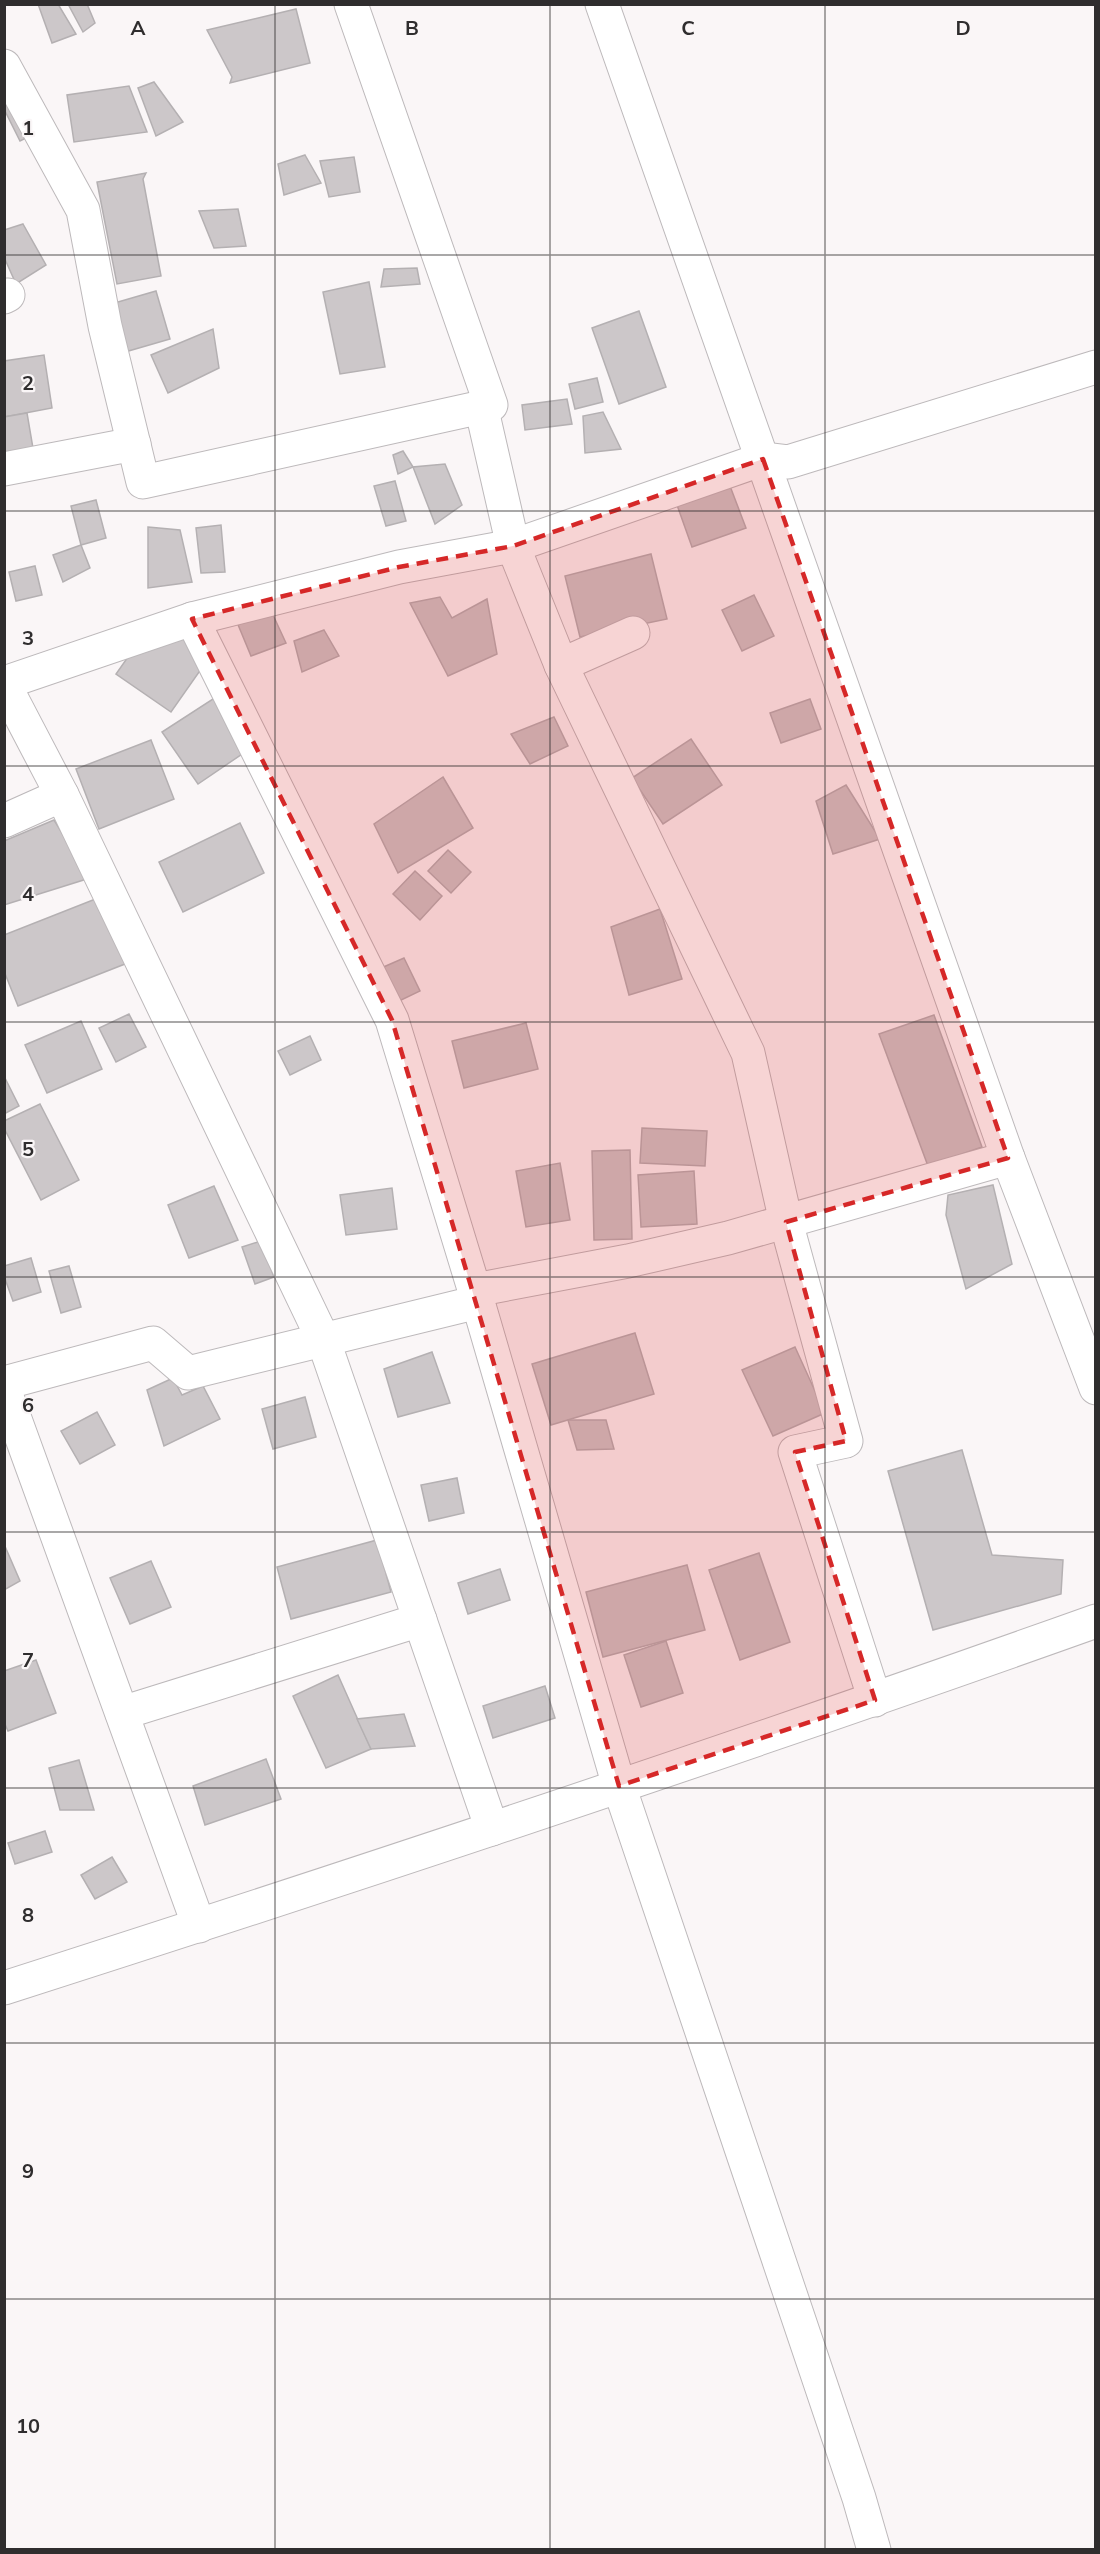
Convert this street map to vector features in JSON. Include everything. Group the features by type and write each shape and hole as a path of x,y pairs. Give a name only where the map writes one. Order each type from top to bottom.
{"street":[{"path":"4,66 83,210 105,326 143,482 491,405 351,4"},
{"path":"602,4 1008,1158 1095,1388"},
{"path":"492,1829 323,1339 62,795 4,684 192,619 399,567 513,546 763,459 788,462 1095,367"},
{"path":"481,406 513,546 561,665 748,1053 786,1222 846,1441 795,1452 875,1700"},
{"path":"4,469 134,444"},
{"path":"192,619 392,1020 476,1296 619,1786 851,2475 873,2550"},
{"path":"561,665 633,633"},
{"path":"4,820 62,795"},
{"path":"4,1383 153,1343 188,1373 323,1339 476,1296 728,1238 1008,1158"},
{"path":"4,1389 15,1453 122,1713 199,1926"},
{"path":"122,1713 420,1620"},
{"path":"4,1988 492,1829 875,1700 1095,1621"}],"highlighted area":[{"path":"763,459 1008,1158 786,1222 846,1441 795,1452 875,1700 619,1786 392,1020 192,619 399,567 513,546"}],"building":[{"path":"38,4 58,4 76,34 52,43"},
{"path":"68,4 87,4 95,23 83,32"},
{"path":"296,9 310,63 230,83 232,77 207,30"},
{"path":"154,82 183,122 156,136 138,88"},
{"path":"129,86 147,132 74,142 67,95"},
{"path":"4,94 32,135 20,141 4,109"},
{"path":"305,155 321,183 284,195 278,164"},
{"path":"354,157 360,192 329,197 320,161"},
{"path":"146,173 143,179 161,276 117,284 97,182"},
{"path":"238,209 246,246 214,248 199,211"},
{"path":"23,224 46,265 16,284 4,257 4,230"},
{"path":"417,268 420,284 381,287 384,269"},
{"path":"369,282 385,367 340,374 323,292"},
{"path":"156,291 170,339 125,352 111,304"},
{"path":"639,311 666,387 619,404 592,328"},
{"path":"213,329 219,368 168,393 151,355"},
{"path":"44,355 52,408 4,417 4,361"},
{"path":"597,378 603,402 575,409 569,384"},
{"path":"567,399 572,424 525,430 522,405"},
{"path":"603,412 621,449 585,453 583,416"},
{"path":"27,413 34,454 4,458 4,417"},
{"path":"403,451 413,467 398,474 393,455"},
{"path":"445,464 462,505 435,524 413,467"},
{"path":"395,481 406,521 386,526 374,486"},
{"path":"730,486 746,528 692,547 677,505"},
{"path":"96,500 106,538 81,545 71,506"},
{"path":"221,525 225,572 201,573 196,528"},
{"path":"148,527 180,530 192,582 148,588"},
{"path":"81,545 90,568 63,582 53,555"},
{"path":"651,554 667,619 580,637 565,576"},
{"path":"35,566 42,595 16,601 9,572"},
{"path":"754,595 774,636 742,651 722,610"},
{"path":"440,597 452,618 487,599 497,654 448,676 410,603"},
{"path":"234,615 273,615 286,643 251,656"},
{"path":"156,617 211,655 171,712 116,674"},
{"path":"324,630 339,656 302,672 294,641"},
{"path":"216,697 251,748 198,784 162,732"},
{"path":"810,699 821,729 781,743 770,713"},
{"path":"554,717 568,746 530,764 511,734"},
{"path":"691,739 722,785 663,824 632,778"},
{"path":"151,740 174,799 99,829 76,769"},
{"path":"443,777 473,828 398,873 374,824"},
{"path":"846,785 880,839 833,854 816,801"},
{"path":"54,820 90,878 4,905 4,841"},
{"path":"240,823 264,873 183,912 159,862"},
{"path":"448,850 471,872 451,893 428,871"},
{"path":"415,871 442,896 420,920 393,894"},
{"path":"98,898 125,964 18,1006 4,971 4,935"},
{"path":"660,909 682,979 629,995 611,927"},
{"path":"404,958 420,991 395,1003 379,969"},
{"path":"129,1014 146,1047 116,1062 99,1028"},
{"path":"934,1015 982,1147 928,1166 879,1034"},
{"path":"81,1021 102,1069 47,1093 25,1045"},
{"path":"526,1023 538,1069 464,1088 452,1041"},
{"path":"310,1036 321,1060 290,1075 278,1051"},
{"path":"4,1076 19,1106 4,1114"},
{"path":"40,1104 79,1180 41,1200 4,1128 4,1121"},
{"path":"642,1128 707,1131 705,1166 640,1163"},
{"path":"630,1150 632,1239 594,1240 592,1151"},
{"path":"560,1163 570,1220 526,1227 516,1171"},
{"path":"694,1171 697,1224 641,1227 638,1175"},
{"path":"993,1185 1012,1264 966,1289 946,1215 948,1195"},
{"path":"214,1186 238,1240 189,1258 168,1205"},
{"path":"392,1188 397,1229 346,1235 340,1195"},
{"path":"261,1241 274,1277 255,1284 242,1247"},
{"path":"31,1258 41,1292 13,1301 4,1276 4,1266"},
{"path":"69,1266 81,1307 61,1313 49,1271"},
{"path":"635,1333 654,1394 551,1425 532,1364"},
{"path":"795,1347 825,1413 773,1436 742,1370"},
{"path":"432,1352 450,1403 398,1417 384,1369"},
{"path":"173,1378 182,1395 203,1386 220,1419 164,1446 147,1390"},
{"path":"305,1397 316,1437 273,1449 262,1409"},
{"path":"97,1412 115,1445 80,1464 61,1431"},
{"path":"568,1420 606,1420 614,1449 577,1450"},
{"path":"962,1450 992,1555 1063,1560 1061,1594 933,1630 888,1471"},
{"path":"457,1478 464,1513 429,1521 421,1485"},
{"path":"377,1540 391,1592 291,1619 277,1567"},
{"path":"4,1544 20,1581 4,1590"},
{"path":"759,1553 790,1642 740,1660 709,1570"},
{"path":"151,1561 171,1607 130,1624 110,1578"},
{"path":"687,1565 705,1630 603,1657 586,1592"},
{"path":"500,1569 510,1600 468,1614 458,1583"},
{"path":"666,1641 683,1693 641,1707 624,1655"},
{"path":"36,1660 56,1713 8,1731 4,1722 4,1671"},
{"path":"338,1675 371,1749 326,1768 293,1696"},
{"path":"545,1686 555,1718 493,1738 483,1706"},
{"path":"404,1714 415,1746 371,1749 357,1719"},
{"path":"266,1759 281,1799 205,1825 193,1786"},
{"path":"79,1760 94,1810 60,1810 49,1768"},
{"path":"45,1831 52,1852 15,1864 8,1843"},
{"path":"112,1857 127,1882 95,1899 81,1875"}]}
